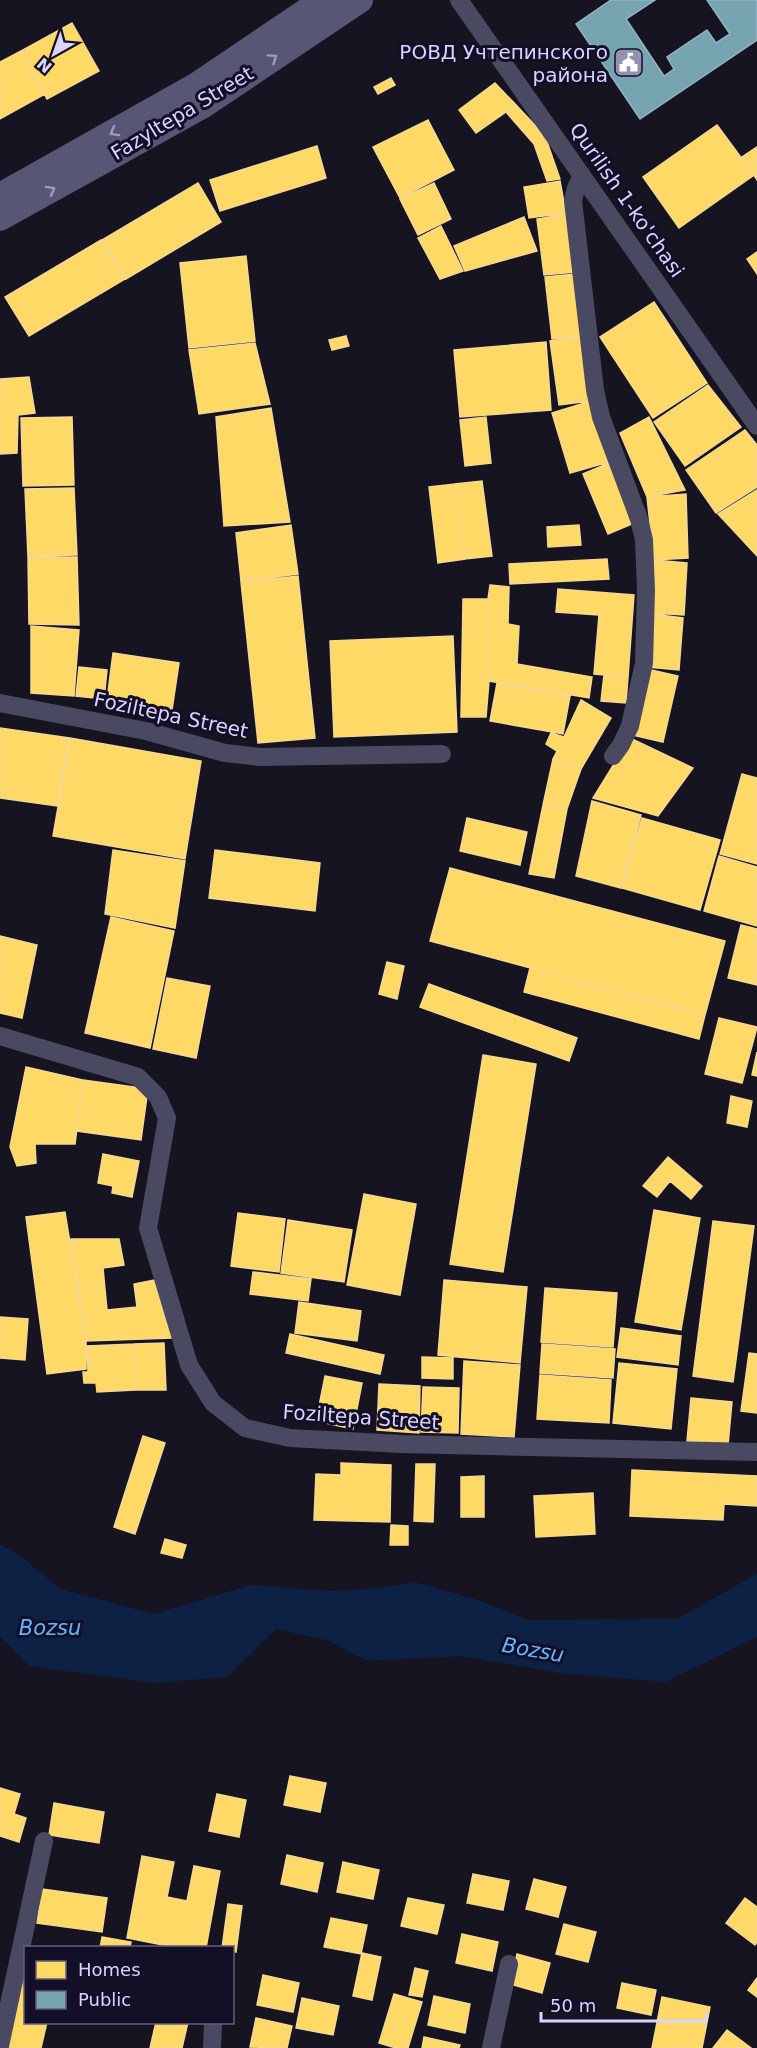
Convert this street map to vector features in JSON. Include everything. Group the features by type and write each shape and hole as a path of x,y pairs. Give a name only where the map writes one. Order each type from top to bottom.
{"main road":[{"name":"Fazyltepa Street","path":"0,196 197,85 323,0"},
{"name":"Fazyltepa Street","path":"0,218 202,106 360,0"}],"street":[{"name":"Qurilish 1-ko'chasi","path":"459,0 757,426"},
{"path":"582,175 573,201 595,390 603,424 639,519 644,540 646,591 644,663 630,726 613,756"},
{"name":"Foziltepa Street","path":"0,703 146,731 225,753 260,757 442,754"},
{"name":"Foziltepa Street","path":"0,1036 138,1077 158,1097 167,1118 148,1228 189,1365 213,1403 245,1428 290,1438 402,1444 757,1452"},
{"path":"0,2046 44,1841"},
{"path":"490,2048 508,1964"},
{"path":"212,2048 213,2024"}],"water":[{"name":"Bozsu","path":"0,1545 16,1553 61,1589 154,1614 251,1585 333,1591 378,1588 415,1582 481,1601 528,1620 677,1619 757,1574 757,1637 665,1682 559,1673 462,1656 368,1661 329,1641 276,1629 227,1677 154,1683 29,1666 0,1636"}],"building: Homes":[{"path":"72,23 99,71 47,99 21,51"},
{"path":"21,51 45,94 0,119 0,62"},
{"path":"391,78 395,85 378,94 374,87"},
{"path":"495,83 516,105 476,133 459,110"},
{"path":"517,106 545,136 560,179 547,181 534,144 506,112"},
{"path":"428,120 454,170 400,198 373,147"},
{"path":"717,125 754,175 679,228 643,177"},
{"path":"317,146 326,178 220,211 210,180"},
{"path":"757,147 757,180 742,157"},
{"path":"560,181 566,213 529,218 524,187"},
{"path":"198,183 221,222 126,279 102,240"},
{"path":"434,183 451,219 418,235 400,199"},
{"path":"566,214 575,272 544,275 537,219"},
{"path":"524,217 537,251 465,271 454,246"},
{"path":"441,226 463,271 440,279 418,238"},
{"path":"101,240 125,279 29,336 5,297"},
{"path":"757,252 757,274 747,259"},
{"path":"246,256 255,341 189,348 180,263"},
{"path":"575,274 581,336 552,339 545,277"},
{"path":"654,302 707,383 653,418 600,337"},
{"path":"346,336 349,346 332,350 329,340"},
{"path":"582,337 590,401 559,405 550,341"},
{"path":"546,342 551,410 460,417 454,350"},
{"path":"255,343 270,404 199,414 189,350"},
{"path":"29,377 35,413 18,415 17,453 0,454 0,379"},
{"path":"708,385 741,427 685,466 654,422"},
{"path":"591,401 609,462 570,473 552,413"},
{"path":"271,408 290,522 224,526 216,417"},
{"path":"72,417 74,485 23,486 21,418"},
{"path":"486,417 491,463 465,466 460,420"},
{"path":"649,417 685,490 647,497 620,433"},
{"path":"745,430 757,445 757,487 716,513 686,470"},
{"path":"609,463 634,523 608,534 583,474"},
{"path":"482,481 492,556 465,559 455,484"},
{"path":"455,484 465,559 438,563 429,487"},
{"path":"74,488 77,555 28,556 25,489"},
{"path":"757,490 757,556 718,514"},
{"path":"686,494 688,558 654,560 647,497"},
{"path":"291,525 298,574 241,581 236,533"},
{"path":"579,525 581,545 548,547 547,527"},
{"path":"28,557 77,557 79,625 29,624"},
{"path":"607,559 609,579 510,584 509,564"},
{"path":"654,560 687,563 684,615 651,613"},
{"path":"298,576 315,738 258,743 241,582"},
{"path":"490,585 509,587 508,624 519,626 517,664 592,677 589,698 489,681 488,599"},
{"path":"558,589 634,595 628,677 594,674 599,615 556,612"},
{"path":"463,599 488,599 489,681 486,717 461,717"},
{"path":"652,614 683,618 679,670 647,667"},
{"path":"31,626 79,630 74,696 31,693"},
{"path":"453,636 457,732 334,737 330,641"},
{"path":"113,653 179,663 172,710 107,700"},
{"path":"79,667 107,670 104,699 76,696"},
{"path":"647,669 678,676 663,742 632,735"},
{"path":"604,675 628,677 626,703 601,701"},
{"path":"497,683 570,696 563,734 490,721"},
{"path":"581,700 611,718 581,769 553,759 557,751 546,744 551,733 564,737"},
{"path":"0,728 69,738 57,806 0,798"},
{"path":"70,738 201,761 185,859 53,836"},
{"path":"630,738 693,768 658,816 593,798"},
{"path":"553,759 581,769 567,809 543,805"},
{"path":"742,774 757,778 757,864 720,854"},
{"path":"592,801 641,815 621,888 576,876"},
{"path":"543,805 567,809 554,878 529,874"},
{"path":"467,818 527,832 520,865 460,851"},
{"path":"642,818 720,840 700,910 622,888"},
{"path":"113,850 185,861 175,928 105,914"},
{"path":"215,850 320,863 315,911 209,898"},
{"path":"719,856 757,867 757,926 704,911"},
{"path":"450,868 725,941 705,1015 430,941"},
{"path":"111,917 174,931 150,1048 85,1033"},
{"path":"741,925 757,929 757,985 728,978"},
{"path":"0,936 37,945 22,1018 0,1013"},
{"path":"387,962 404,966 397,999 379,994"},
{"path":"530,968 705,1015 699,1039 524,992"},
{"path":"167,978 210,986 196,1058 153,1049"},
{"path":"429,984 577,1038 569,1061 420,1007"},
{"path":"719,1018 757,1027 742,1083 705,1074"},
{"path":"757,1052 757,1076 752,1075"},
{"path":"483,1055 536,1064 503,1272 450,1264"},
{"path":"26,1067 83,1080 75,1144 35,1144 36,1163 17,1166 10,1147"},
{"path":"83,1080 148,1089 141,1140 77,1131"},
{"path":"731,1096 752,1101 747,1127 727,1123"},
{"path":"103,1154 139,1161 132,1197 112,1193 113,1186 98,1183"},
{"path":"668,1157 702,1186 691,1199 670,1181 657,1197 643,1186"},
{"path":"364,1194 416,1204 400,1295 347,1285"},
{"path":"654,1210 700,1218 681,1330 635,1322"},
{"path":"65,1212 86,1341 86,1369 47,1374 26,1217"},
{"path":"238,1213 285,1219 279,1272 231,1266"},
{"path":"288,1220 352,1230 344,1282 281,1273"},
{"path":"713,1221 754,1226 733,1382 693,1376"},
{"path":"71,1239 119,1239 124,1265 103,1268 107,1310 137,1307 134,1284 154,1280 172,1338 86,1341"},
{"path":"253,1272 311,1279 308,1301 250,1294"},
{"path":"444,1280 527,1287 520,1363 438,1355"},
{"path":"545,1288 617,1293 613,1347 541,1342"},
{"path":"299,1302 361,1311 357,1341 295,1333"},
{"path":"0,1317 28,1319 25,1360 0,1358"},
{"path":"621,1328 681,1336 678,1365 617,1357"},
{"path":"290,1334 384,1355 380,1374 286,1353"},
{"path":"164,1343 166,1390 135,1390 134,1344"},
{"path":"134,1344 135,1390 97,1392 96,1383 84,1383 83,1372 88,1372 87,1346"},
{"path":"542,1344 615,1349 613,1378 540,1373"},
{"path":"749,1353 757,1354 757,1413 741,1411"},
{"path":"422,1357 453,1358 453,1379 422,1378"},
{"path":"464,1361 520,1365 514,1437 461,1434"},
{"path":"619,1363 677,1369 671,1429 613,1423"},
{"path":"540,1375 611,1380 609,1423 537,1419"},
{"path":"325,1376 362,1383 353,1429 316,1421"},
{"path":"379,1384 420,1386 419,1433 377,1430"},
{"path":"423,1387 459,1388 458,1433 421,1432"},
{"path":"691,1398 732,1402 728,1445 687,1441"},
{"path":"143,1436 165,1443 135,1534 114,1527"},
{"path":"341,1463 391,1465 390,1522 314,1520 316,1474 341,1475"},
{"path":"416,1464 435,1464 433,1522 414,1521"},
{"path":"632,1470 757,1476 757,1506 724,1504 723,1520 630,1516"},
{"path":"484,1476 484,1517 461,1517 461,1477"},
{"path":"593,1493 595,1534 536,1537 534,1496"},
{"path":"391,1525 408,1526 408,1545 390,1545"},
{"path":"165,1539 186,1545 182,1558 161,1553"},
{"path":"290,1776 326,1783 320,1812 284,1805"},
{"path":"0,1788 20,1794 14,1814 26,1818 19,1842 0,1836"},
{"path":"217,1794 246,1800 239,1837 209,1831"},
{"path":"54,1803 104,1812 99,1843 49,1835"},
{"path":"287,1855 323,1863 317,1892 281,1884"},
{"path":"142,1856 174,1862 167,1897 187,1901 194,1866 220,1871 206,1946 168,1946 127,1938"},
{"path":"343,1862 379,1870 373,1899 337,1892"},
{"path":"473,1874 509,1881 503,1910 467,1903"},
{"path":"534,1879 566,1887 558,1917 526,1909"},
{"path":"42,1889 107,1898 102,1932 37,1923"},
{"path":"408,1898 444,1905 437,1934 401,1926"},
{"path":"745,1898 757,1907 757,1942 755,1945 726,1923"},
{"path":"228,1904 242,1906 236,1952 234,1946 222,1946"},
{"path":"331,1918 367,1925 361,1954 324,1947"},
{"path":"564,1924 596,1932 588,1962 556,1954"},
{"path":"462,1934 498,1942 492,1971 456,1963"},
{"path":"102,1937 131,1942 130,1946 100,1946"},
{"path":"362,1953 381,1957 372,2000 353,1996"},
{"path":"517,1954 550,1963 542,1993 510,1984"},
{"path":"415,1968 428,1971 422,1997 409,1995"},
{"path":"24,1970 24,2024 47,2024 41,2048 7,2048"},
{"path":"263,1975 299,1983 293,2012 257,2005"},
{"path":"757,1978 757,1997 748,1990"},
{"path":"622,1983 656,1990 651,2015 617,2008"},
{"path":"394,1994 422,2002 408,2048 396,2048 379,2043"},
{"path":"434,1996 470,2004 465,2033 428,2025"},
{"path":"662,1997 710,2007 702,2048 652,2048"},
{"path":"302,1998 339,2006 333,2035 296,2028"},
{"path":"256,2018 292,2026 287,2048 250,2047"},
{"path":"156,2024 188,2024 182,2048 150,2048"},
{"path":"727,2030 751,2048 713,2048"},
{"path":"424,2037 460,2045 459,2048 422,2048"}],"building: Public":[{"name":"РОВД Учтепинского района","path":"611,0 655,0 626,19 664,76 674,69 667,57 707,30 716,43 730,34 707,0 757,0 757,40 640,119 576,24"}],"place":[{"name":"РОВД Учтепинского района","path":"629,63"}]}
